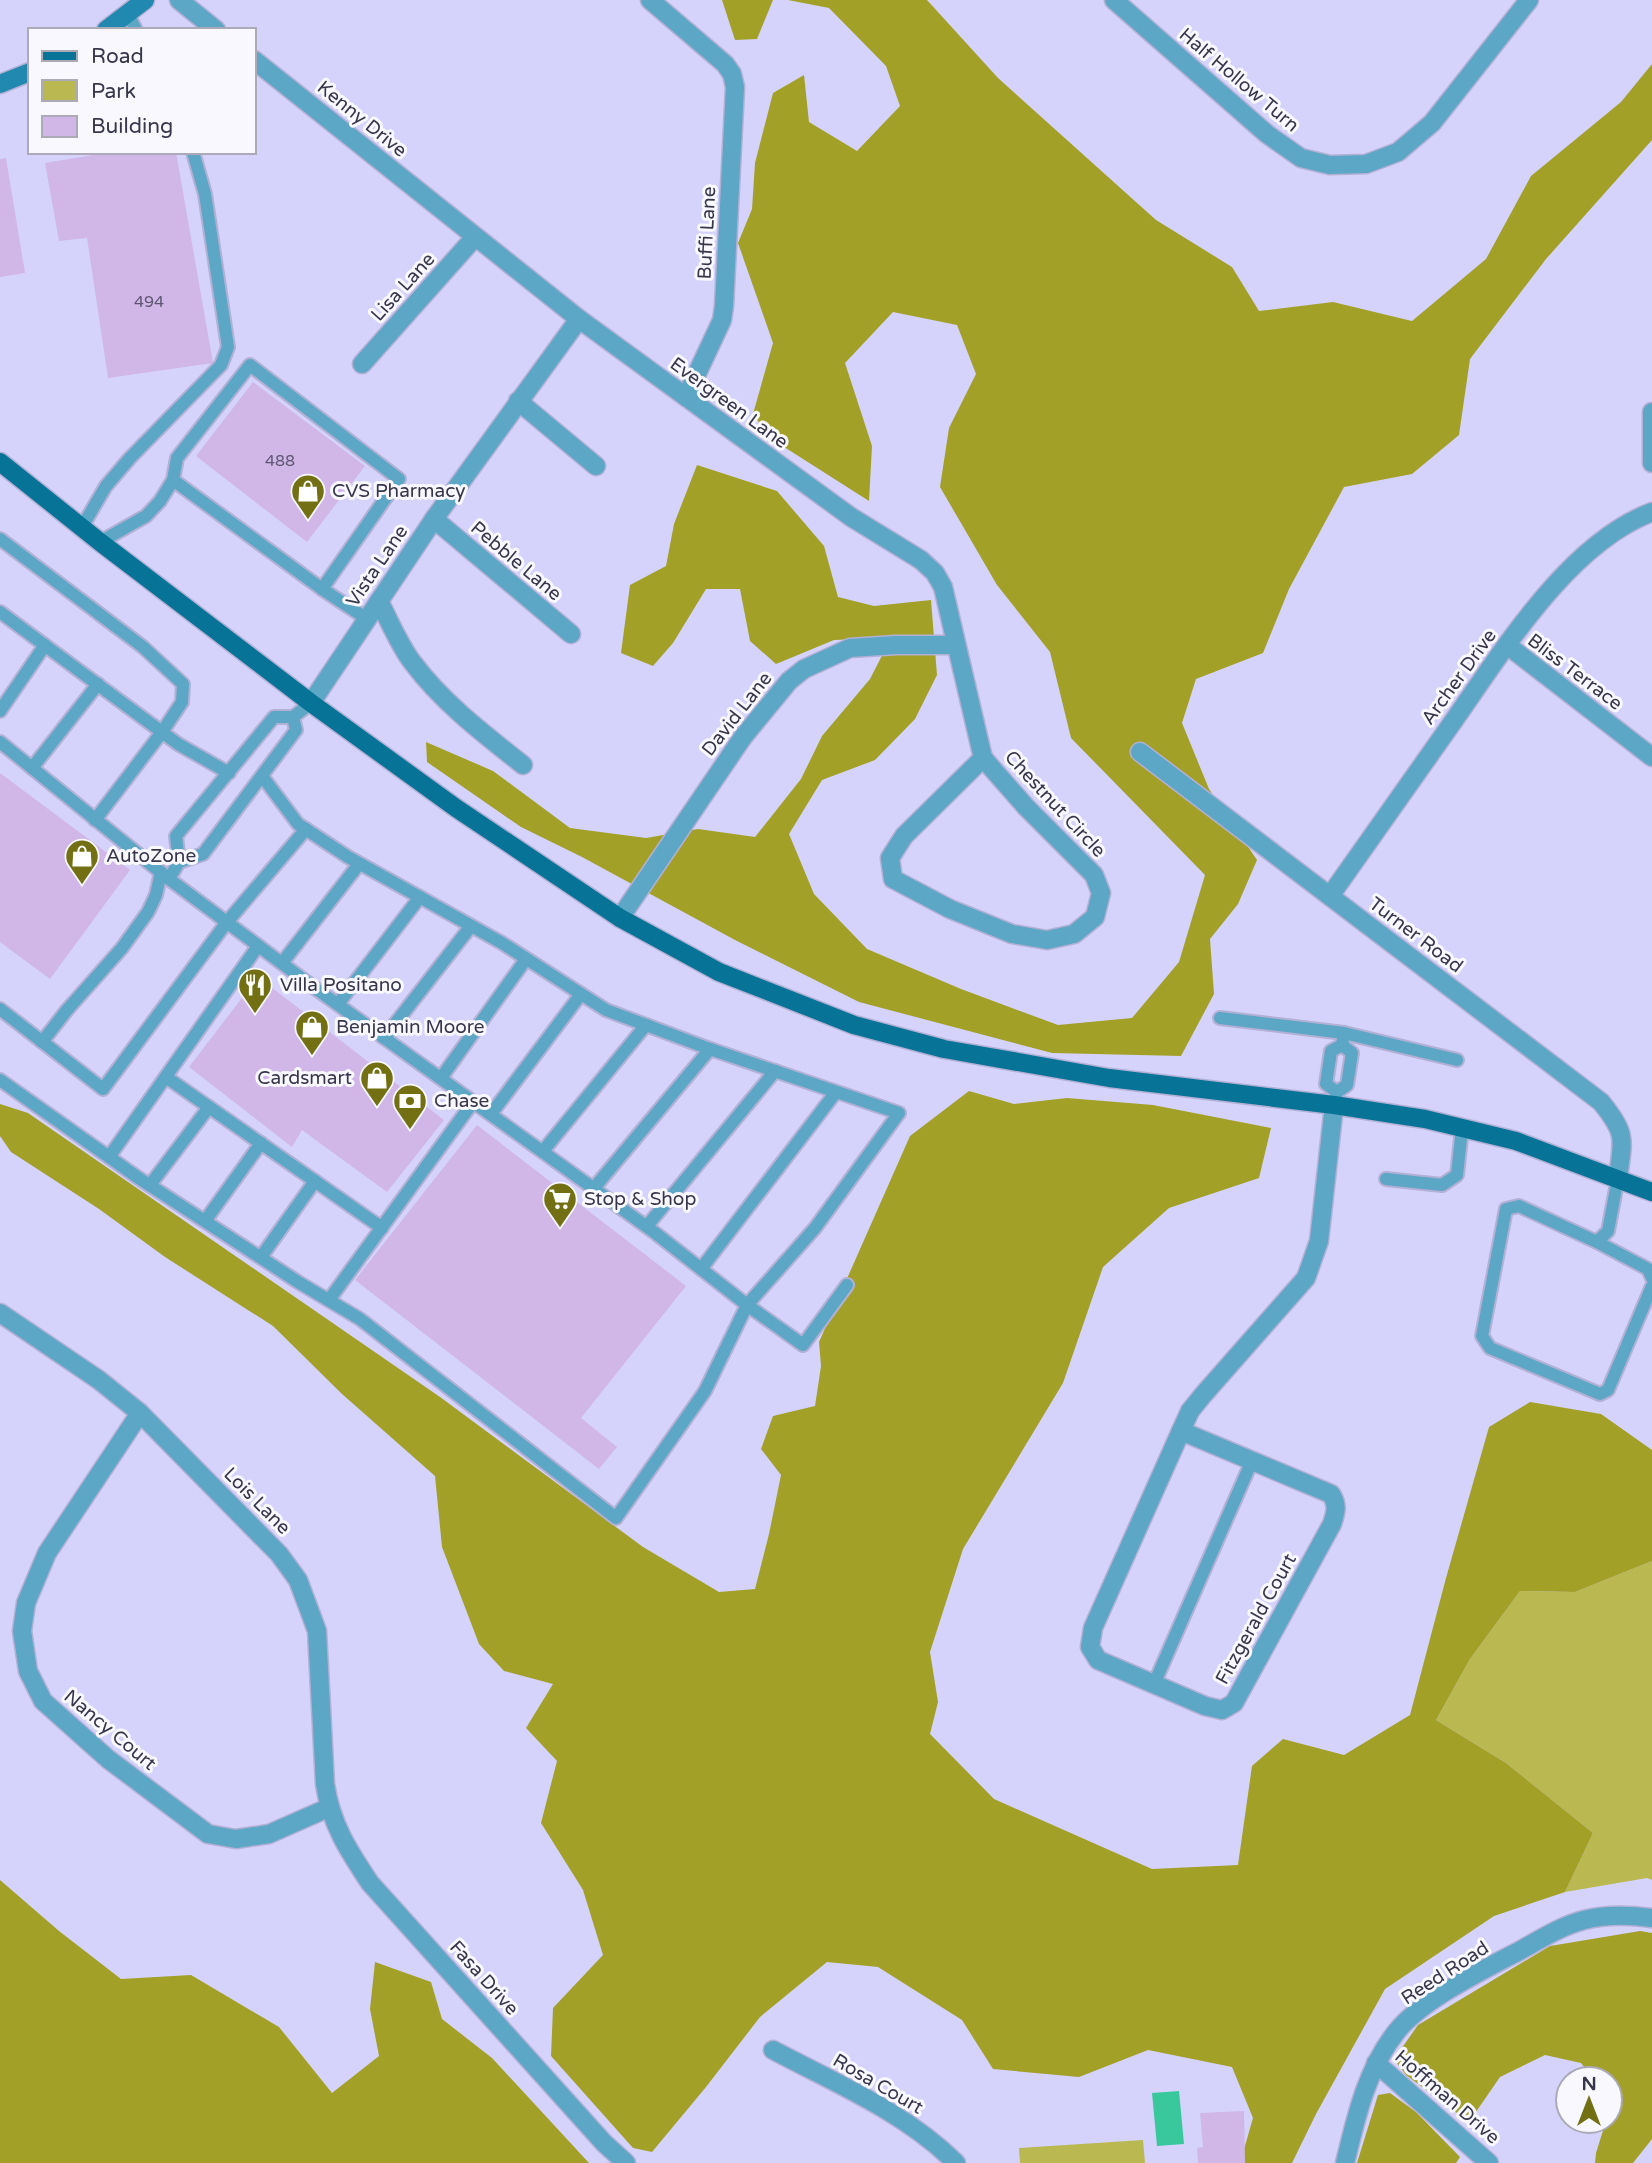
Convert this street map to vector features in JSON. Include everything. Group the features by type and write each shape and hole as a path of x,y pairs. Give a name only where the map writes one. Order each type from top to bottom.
{"main road":[{"path":"112,28 132,22 145,0"},
{"path":"0,84 28,73"},
{"path":"0,462 311,703 456,808 620,918 719,971 854,1025 944,1049 1110,1078 1335,1098 1516,1141 1652,1192"}],"street":[{"path":"179,0 214,28"},
{"name":"Buffi Lane","path":"650,0 725,64 735,87 722,320 686,397"},
{"name":"Half Hollow Turn","path":"1114,0 1268,134 1301,158 1330,165 1366,164 1398,152 1432,123 1529,0"},
{"name":"Kenny Drive","path":"256,62 444,212"},
{"name":"Evergreen Lane","path":"444,212 579,318 686,397 851,517 921,560 935,573 943,587 956,645"},
{"name":"Lisa Lane","path":"362,364 475,237"},
{"name":"Vista Lane","path":"311,703 434,519 579,318"},
{"path":"518,401 596,466"},
{"path":"1652,412 1652,463"},
{"name":"Archer Drive","path":"1330,896 1507,645 1560,579 1608,535 1635,518 1652,512"},
{"name":"Pebble Lane","path":"434,519 571,634"},
{"path":"379,601 410,660 433,689 523,765"},
{"name":"Chestnut Circle","path":"956,645 983,758 1026,807 1094,875 1101,893 1095,916 1074,934 1047,940 1012,934 950,909 893,879 890,859 904,836 983,758"},
{"name":"David Lane","path":"620,918 743,737 789,681 804,669 850,648 956,645"},
{"name":"Bliss Terrace","path":"1507,645 1652,757"},
{"name":"Turner Road","path":"1140,752 1601,1102 1618,1124 1623,1142 1618,1178"},
{"name":"Fitzgerald Court","path":"1181,1430 1331,1494 1336,1502 1332,1524 1234,1703 1222,1710 1205,1706 1098,1660 1090,1647 1093,1628 1181,1430 1190,1411 1306,1278 1319,1241 1335,1098"},
{"name":"Lois Lane","path":"0,1313 99,1380 140,1413 279,1554 298,1580 317,1631 328,1808"},
{"name":"Nancy Court","path":"140,1413 47,1553 26,1603 22,1631 28,1671 43,1701 107,1759 208,1834 236,1839 269,1834 328,1808"},
{"name":"Fasa Drive","path":"328,1808 344,1844 370,1883 604,2143 626,2163"},
{"name":"Reed Road","path":"1345,2163 1356,2115 1376,2063 1398,2029 1422,2009 1462,1982 1563,1927 1584,1920 1621,1914 1652,1918"},
{"name":"Rosa Court","path":"773,2050 895,2116 934,2142 956,2163"},
{"name":"Hoffman Drive","path":"1376,2063 1489,2163"}],"lane":[{"path":"82,527 106,486 221,365 228,347 205,194 194,154"},
{"path":"100,542 146,516 160,501 173,480 177,457 250,365 400,478 322,589"},
{"path":"173,480 367,619"},
{"path":"0,539 143,647 183,684 182,702 95,820"},
{"path":"0,612 178,744 229,773"},
{"path":"0,711 45,645"},
{"path":"32,768 98,684"},
{"path":"179,862 176,836 274,717 293,717 311,703"},
{"path":"43,1042 67,1010 122,948 148,912 165,875 179,862 203,854 296,730 293,717"},
{"path":"0,742 95,820 258,946 647,1226 803,1345 847,1285"},
{"path":"0,1080 150,1185 360,1319 616,1518 705,1391 747,1304 815,1228 899,1113 709,1049 606,1010 526,958 359,864 302,826 262,776"},
{"path":"0,1009 103,1089 302,826"},
{"path":"282,964 359,864"},
{"path":"338,1004 420,897"},
{"path":"384,1038 471,926"},
{"path":"109,1157 258,946"},
{"path":"441,1078 526,958"},
{"path":"491,1114 581,994"},
{"path":"1220,1018 1457,1060"},
{"path":"542,1151 646,1025"},
{"path":"1343,1039 1352,1053 1347,1084 1335,1098 1326,1084 1331,1051 1343,1039"},
{"path":"593,1188 709,1049"},
{"path":"647,1226 775,1071"},
{"path":"166,1077 382,1228"},
{"path":"701,1269 836,1092"},
{"path":"329,1300 473,1102"},
{"path":"150,1185 209,1107"},
{"path":"1386,1179 1442,1185 1458,1175 1462,1128"},
{"path":"205,1221 261,1143"},
{"path":"1597,1242 1608,1231 1618,1178"},
{"path":"261,1257 315,1181"},
{"path":"1652,1278 1647,1269 1597,1242 1518,1206 1506,1209 1482,1336 1490,1348 1600,1394 1608,1390 1652,1286"},
{"path":"1154,1684 1252,1461"}],"green space":[{"path":"1652,1561 1652,1880 1647,1878 1565,1892 1593,1833 1506,1763 1436,1720 1470,1659 1520,1591 1575,1592"},
{"path":"1143,2140 1145,2163 1020,2163 1019,2148"}],"shaded area":[{"path":"722,0 773,0 757,39 735,40"},
{"path":"788,0 927,0 998,78 1156,220 1232,267 1259,311 1333,302 1412,321 1486,259 1531,176 1621,102 1652,64 1652,140 1546,259 1470,359 1459,435 1412,474 1344,487 1289,589 1263,653 1196,679 1182,723 1209,789 1257,860 1238,904 1210,939 1214,994 1181,1056 1052,1053 859,1002 521,827 427,762 426,742 493,771 570,828 646,838 698,829 755,837 801,779 822,736 870,679 891,638 834,640 776,664 750,641 740,589 706,589 673,643 653,666 621,653 630,585 666,566 674,524 697,465 777,491 824,546 838,597 874,606 931,600 937,675 915,719 875,760 822,780 789,834 814,894 867,949 961,989 1058,1025 1132,1018 1179,962 1205,875 1071,738 1050,652 997,585 940,487 949,428 976,374 957,325 893,312 845,363 872,446 869,501 770,438 753,414 773,343 738,243 752,209 755,163 773,93 804,75 809,122 857,151 900,106 886,66 829,8"},
{"path":"969,1091 1014,1104 1067,1098 1153,1105 1271,1128 1259,1178 1169,1208 1103,1267 1063,1383 963,1549 930,1652 938,1702 930,1734 994,1799 1152,1869 1238,1865 1252,1766 1283,1739 1344,1755 1410,1715 1489,1427 1530,1402 1601,1414 1652,1450 1652,1561 1575,1592 1520,1591 1470,1659 1436,1720 1506,1763 1593,1833 1565,1892 1494,1916 1385,1989 1292,2163 1240,2163 1253,2118 1232,2067 1148,2050 1079,2077 993,2069 962,2020 878,1967 827,1962 760,2017 652,2152 633,2148 551,2056 553,2008 603,1955 583,1890 541,1823 557,1761 526,1728 553,1684 504,1671 479,1644 442,1547 435,1476 342,1394 273,1326 165,1257 99,1209 11,1152 0,1136 0,1104 28,1113 440,1397 643,1547 719,1592 755,1589 781,1475 761,1449 773,1416 815,1406 821,1366 819,1342 910,1136"},
{"path":"0,1880 59,1931 121,1979 191,1975 279,2027 332,2093 379,2056 370,2009 375,1962 431,1982 442,2019 492,2058 589,2163 0,2163"},
{"path":"1640,1931 1652,1933 1652,2139 1633,2163 1595,2163 1602,2135 1624,2135 1624,2065 1583,2065 1545,2055 1500,2077 1469,2122 1406,2075 1394,2059 1418,2025 1550,1946"},
{"path":"1179,2091 1184,2144 1157,2146 1152,2093"},
{"path":"1390,2093 1416,2112 1460,2157 1456,2163 1357,2163 1378,2095"}],"building":[{"path":"99,154 176,154 213,363 108,378 87,238 59,241 45,163"},
{"path":"6,158 25,273 0,277 0,159"},
{"path":"253,382 365,466 307,542 196,456"},
{"path":"0,773 130,870 50,979 0,942"},
{"path":"258,977 444,1120 387,1192 302,1130 292,1147 189,1067"},
{"path":"477,1125 686,1286 581,1418 617,1447 599,1469 355,1280"},
{"path":"1244,2111 1245,2163 1198,2163 1197,2148 1203,2147 1200,2113"}],"place":[{"name":"CVS Pharmacy","path":"308,521"},
{"name":"AutoZone","path":"82,886"},
{"name":"Villa Positano","path":"255,1015"},
{"name":"Benjamin Moore","path":"312,1057"},
{"name":"Cardsmart","path":"377,1108"},
{"name":"Chase","path":"410,1131"},
{"name":"Stop & Shop","path":"560,1229"}]}
